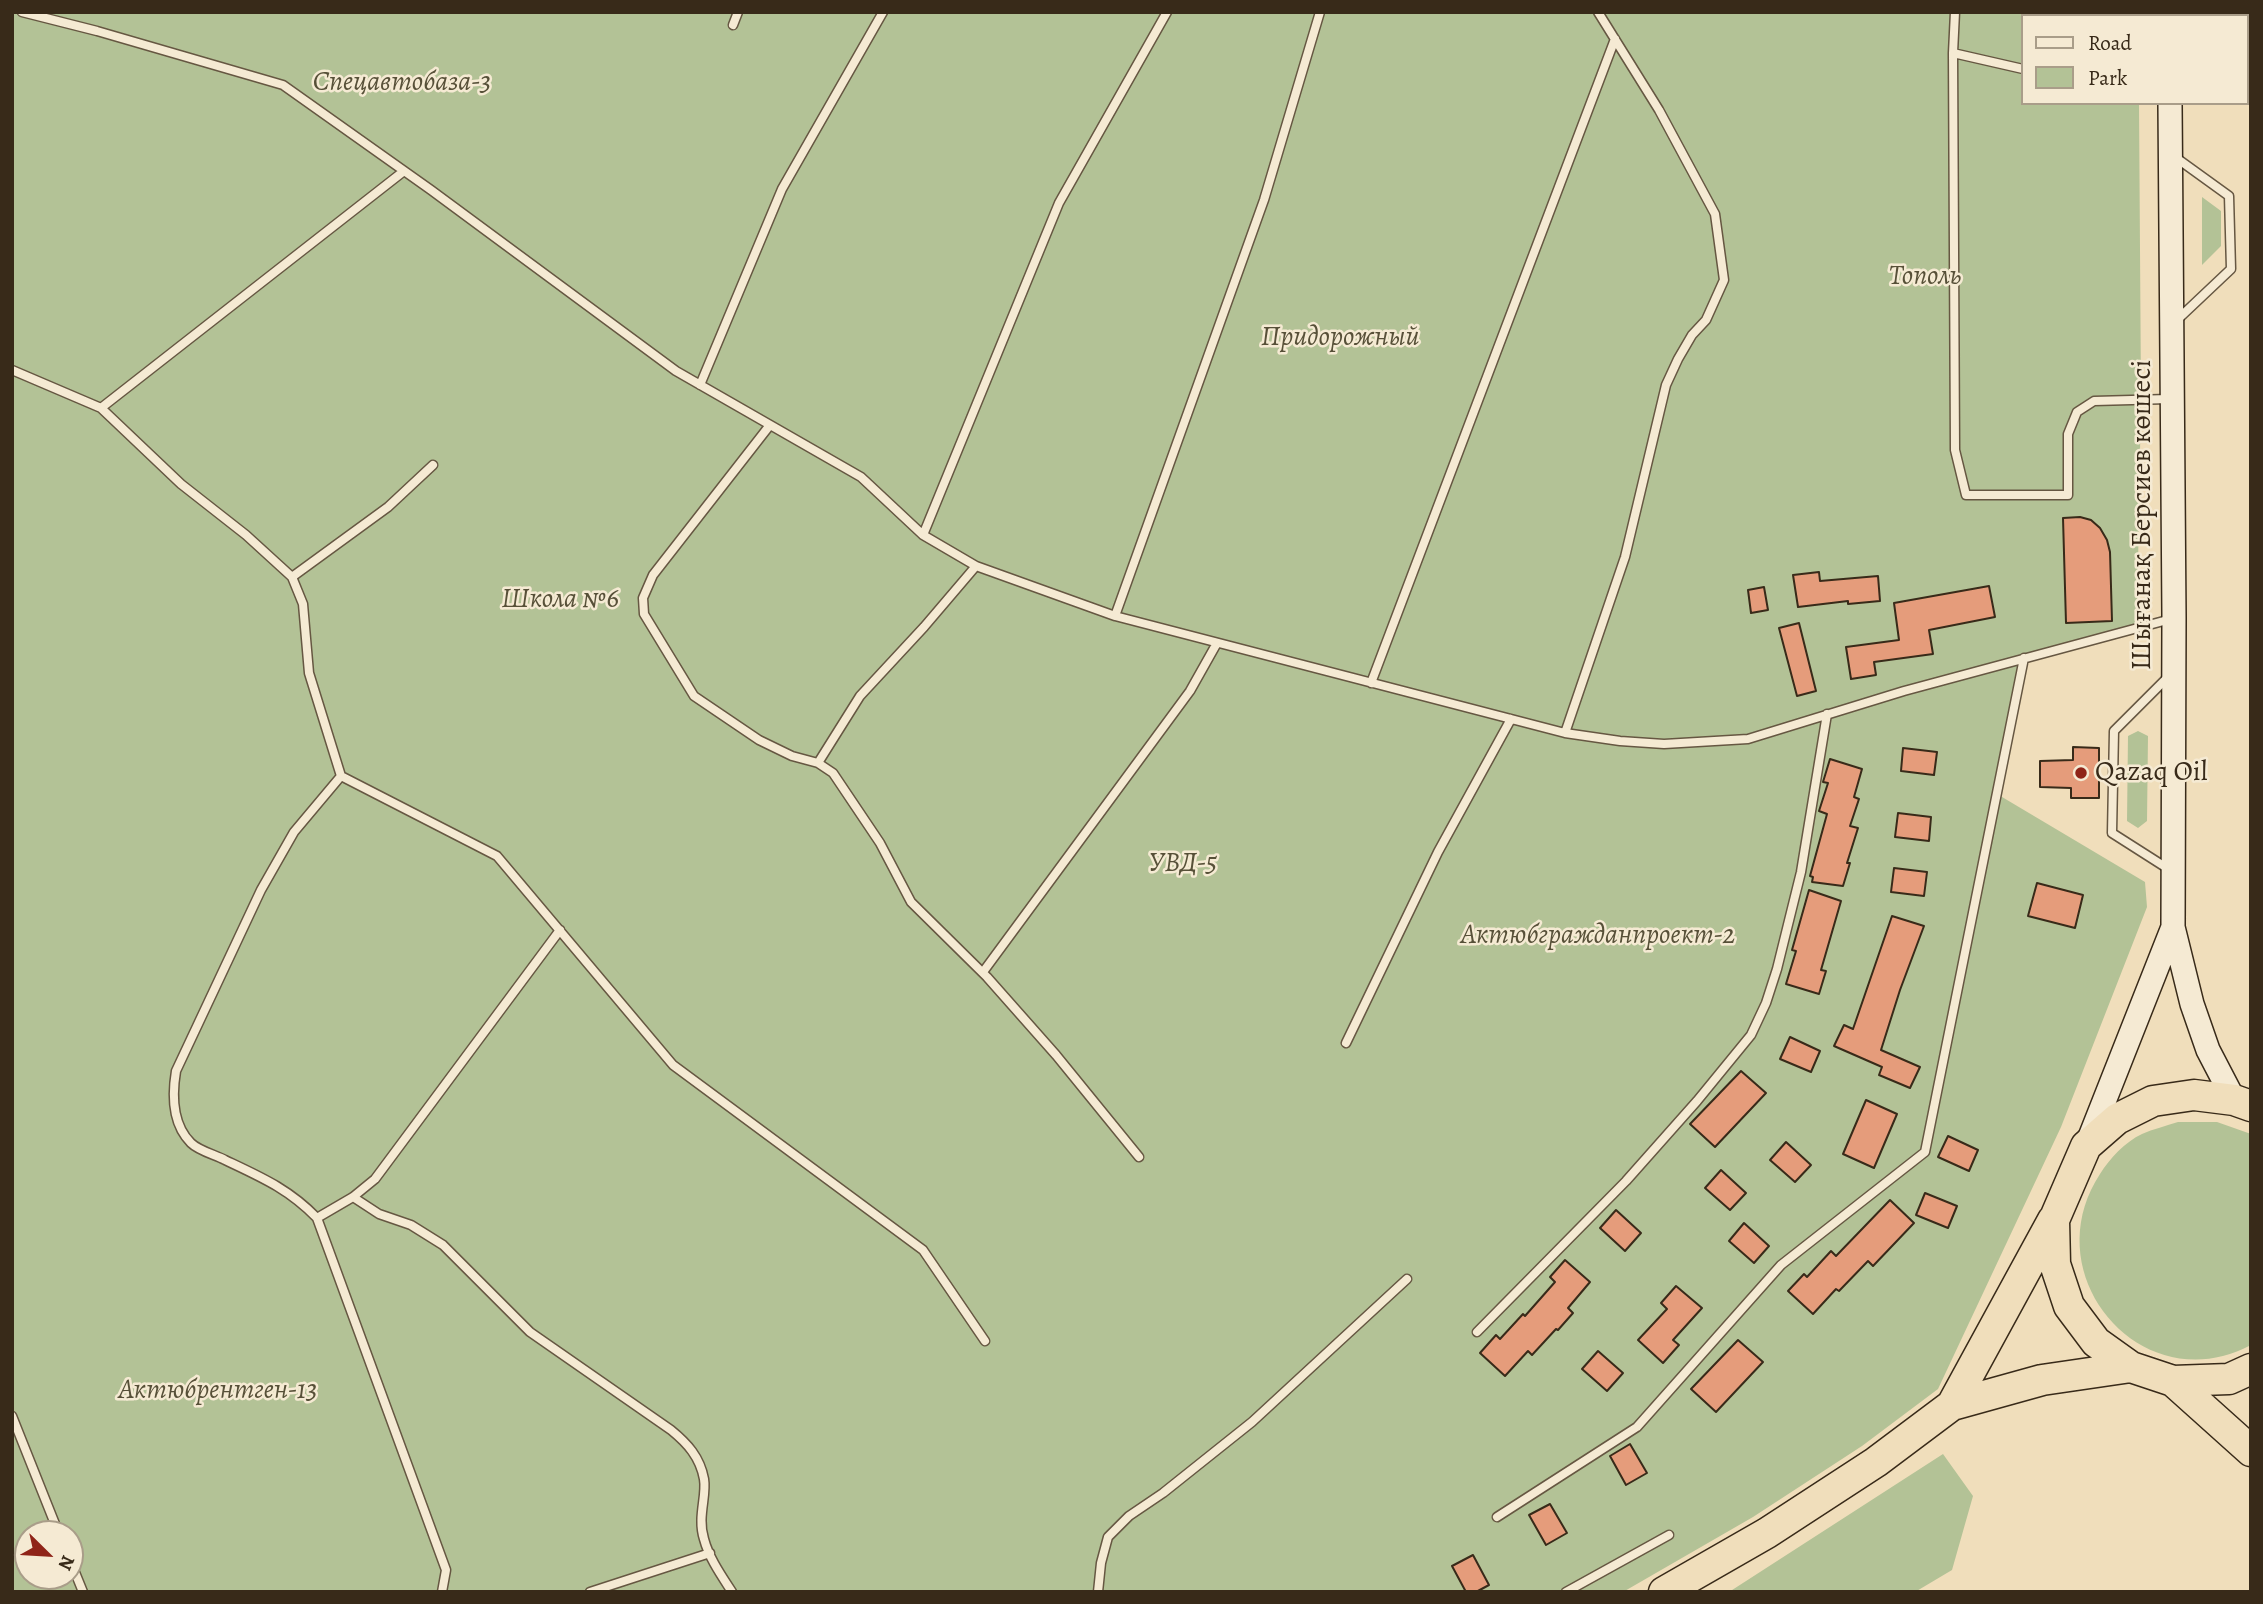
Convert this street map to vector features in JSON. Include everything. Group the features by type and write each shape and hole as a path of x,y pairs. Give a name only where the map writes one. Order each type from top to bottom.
{"highway":[{"path":"1952,1405 2054,1220 2086,1146 2117,1119 2153,1101 2194,1095 2243,1103"},
{"path":"2054,1220 2055,1264 2069,1306 2096,1342 2132,1367 2173,1381 2229,1379 2251,1369"},
{"path":"1664,1592 1767,1533 1876,1462 1952,1405 2042,1380 2132,1367"},
{"path":"2173,1381 2251,1451"}],"main road":[{"name":"Шығанақ Берсиев көшесі","path":"2170,105 2174,618 2173,927"},
{"path":"2173,927 2192,1004 2208,1050 2243,1103"},
{"path":"2086,1146 2173,927"}],"lane":[{"path":"22,12 283,85 676,371 862,477 923,536 976,566 1115,616 1564,733 1664,744 1748,739 1904,691 2174,618"},
{"path":"733,25 738,12"},
{"path":"700,385 782,189 883,12"},
{"path":"923,536 1059,203 1167,12"},
{"path":"1115,616 1264,200 1320,12"},
{"path":"1564,733 1625,558 1666,385 1692,335 1706,320 1724,280 1715,215 1659,110 1598,12"},
{"path":"1955,12 1955,450 1966,495 2068,495 2068,434 2077,412 2094,401 2173,399"},
{"path":"1371,682 1615,39"},
{"path":"1953,53 2022,69"},
{"path":"2171,154 2229,196 2231,269 2172,324"},
{"path":"100,408 404,171"},
{"path":"12,370 100,408 181,484 246,535 292,577 303,604 309,673 341,776 497,856 673,1065 923,1250 985,1340"},
{"path":"770,425 653,575 643,598 645,614 694,696 759,740 792,756 818,763 833,773 880,843 911,902 983,972 1056,1055 1139,1157"},
{"path":"292,577 388,507 433,465"},
{"path":"818,763 860,696 976,566"},
{"path":"983,972 1190,691 1217,643"},
{"path":"1497,1517 1637,1427 1781,1265 1925,1152 2024,659"},
{"path":"2174,671 2114,731 2112,833 2174,873"},
{"path":"1477,1332 1626,1181 1751,1035 1766,1003 1777,969 1798,884 1827,714"},
{"path":"1346,1043 1438,852 1511,719"},
{"path":"341,776 294,832 261,890 176,1071 173,1093 177,1118 191,1144 276,1184 299,1199 317,1218 446,1570 442,1592"},
{"path":"317,1218 354,1197 375,1179 559,930"},
{"path":"354,1197 379,1214 411,1225 443,1245 530,1332 671,1430 691,1447 704,1480 701,1511 703,1538 732,1592"},
{"path":"1098,1592 1101,1563 1108,1537 1129,1516 1163,1493 1252,1422 1407,1279"},
{"path":"12,1416 54,1520"},
{"path":"1566,1592 1670,1535"},
{"path":"590,1592 710,1553"}],"green space":[{"path":"12,12 2139,12 2022,14 2022,105 2139,105 2141,396 2137,623 2027,658 1997,794 2145,882 2147,907 2061,1127 1938,1389 1862,1446 1753,1517 1623,1592 12,1592"},
{"path":"2202,197 2221,211 2221,246 2202,265"},
{"path":"2138,731 2148,736 2147,821 2138,828 2127,821 2128,736"},
{"path":"2178,1122 2217,1122 2251,1134 2251,1345 2211,1358 2172,1357 2138,1343 2110,1320 2090,1288 2080,1252 2083,1213 2108,1162 2136,1137"},
{"path":"1943,1454 1973,1496 1952,1570 1915,1592 1729,1592"}],"building":[{"path":"2080,517 2091,520 2107,540 2110,552 2112,621 2066,623 2063,518"},
{"path":"1819,572 1820,581 1878,576 1880,601 1848,604 1848,601 1798,607 1793,575"},
{"path":"1989,586 1995,617 1929,630 1933,654 1874,662 1876,675 1851,679 1846,647 1899,640 1894,603"},
{"path":"1764,587 1768,610 1751,613 1748,590"},
{"path":"1799,623 1816,691 1797,696 1779,628"},
{"path":"2073,747 2099,748 2099,798 2071,798 2071,788 2040,787 2040,761 2073,760"},
{"path":"1903,748 1937,752 1934,775 1901,771"},
{"path":"1830,759 1862,769 1854,797 1859,799 1850,826 1858,828 1843,886 1812,882 1813,877 1810,876 1827,814 1819,811 1828,783 1823,782"},
{"path":"1898,813 1931,817 1929,841 1895,837"},
{"path":"1894,868 1927,872 1924,896 1891,892"},
{"path":"2037,883 2083,895 2075,928 2028,916"},
{"path":"1809,890 1841,901 1821,970 1826,971 1819,994 1786,984 1796,951 1792,950"},
{"path":"1892,916 1924,926 1881,1050 1920,1067 1910,1088 1879,1075 1882,1067 1834,1046 1844,1025 1853,1029"},
{"path":"1790,1037 1820,1051 1811,1072 1780,1059"},
{"path":"1741,1071 1766,1093 1715,1147 1690,1124"},
{"path":"1866,1100 1897,1114 1874,1168 1843,1154"},
{"path":"1948,1136 1978,1150 1969,1171 1938,1157"},
{"path":"1786,1142 1811,1165 1795,1182 1770,1160"},
{"path":"1721,1170 1746,1193 1730,1210 1705,1188"},
{"path":"1925,1193 1957,1206 1948,1228 1916,1215"},
{"path":"1890,1200 1914,1223 1873,1266 1868,1261 1813,1314 1788,1291 1804,1274 1807,1277 1831,1251 1836,1256"},
{"path":"1616,1210 1641,1233 1625,1251 1600,1228"},
{"path":"1744,1223 1769,1246 1754,1263 1729,1241"},
{"path":"1565,1260 1590,1282 1568,1308 1573,1313 1558,1330 1556,1329 1532,1355 1528,1351 1505,1376 1480,1353 1496,1335 1500,1339 1523,1314 1525,1316 1555,1282 1550,1277"},
{"path":"1676,1286 1702,1308 1673,1340 1679,1345 1663,1363 1638,1340 1667,1309 1661,1303"},
{"path":"1738,1340 1763,1362 1716,1412 1691,1389"},
{"path":"1598,1351 1623,1373 1607,1391 1582,1369"},
{"path":"1630,1444 1647,1473 1626,1485 1610,1456"},
{"path":"1550,1504 1567,1533 1546,1545 1529,1515"},
{"path":"1473,1555 1489,1585 1476,1592 1466,1592 1452,1566"}],"place":[{"name":"Qazaq Oil","path":"2081,773"}],"park label":[{"name":"Спецавтобаза-3","path":"402,83"},
{"name":"Тополь","path":"1925,277"},
{"name":"Придорожный","path":"1340,338"},
{"name":"Школа №6","path":"560,600"},
{"name":"УВД-5","path":"1183,864"},
{"name":"Актюбгражданпроект-2","path":"1598,936"},
{"name":"Актюбрентген-13","path":"218,1391"}]}
